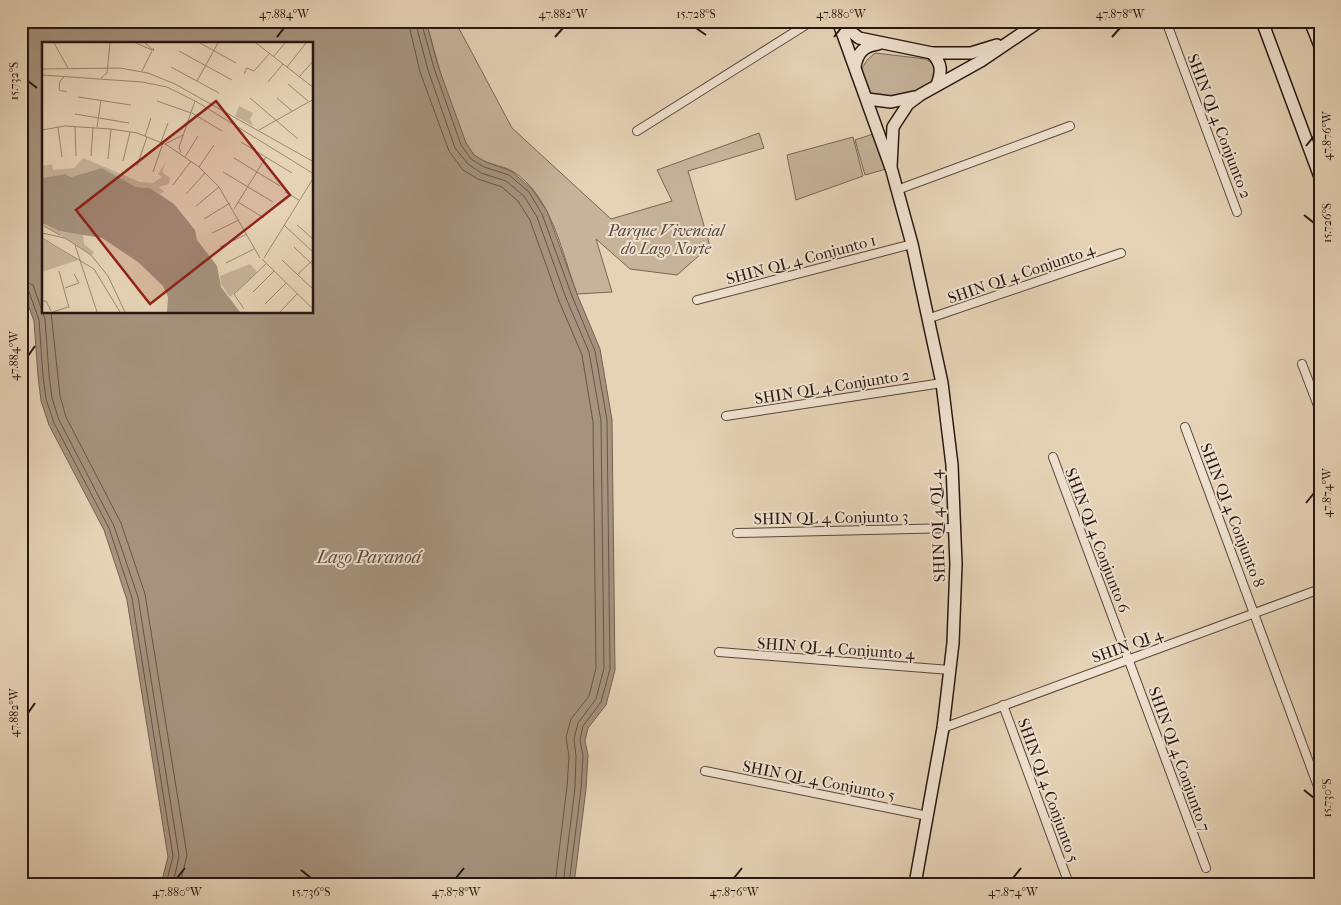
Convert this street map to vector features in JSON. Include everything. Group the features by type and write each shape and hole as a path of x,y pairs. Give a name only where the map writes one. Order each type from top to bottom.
{"street":[{"path":"636,132 812,21"},
{"name":"SHIN QI 4/QL 4","path":"839,21 854,35 932,53 971,53 1004,43"},
{"name":"SHIN QI 4/QL 4","path":"839,21 884,153 892,171 912,244 930,318 942,383 952,458 955,528 955,605 950,670 943,728 915,884"},
{"name":"SHIN QI 4/QL 4","path":"892,171 893,127 903,110 920,95 981,61 1004,43 1040,21"},
{"name":"SHIN QI 4 Conjunto 2","path":"1166,21 1237,212"},
{"path":"1262,21 1320,177"},
{"path":"1310,21 1320,46"},
{"path":"855,66 858,56 866,47 882,43"},
{"path":"932,53 941,64 942,71 937,85"},
{"path":"867,99 891,102 920,95"},
{"path":"897,190 1070,126"},
{"name":"SHIN QL 4 Conjunto 1","path":"697,300 912,244"},
{"name":"SHIN QI 4 Conjunto 4","path":"930,318 1121,253"},
{"path":"1302,364 1320,411"},
{"name":"SHIN QL 4 Conjunto 2","path":"726,416 942,383"},
{"name":"SHIN QI 4 Conjunto 8","path":"1184,427 1320,792"},
{"name":"SHIN QI 4 Conjunto 6","path":"1053,457 1128,660"},
{"name":"SHIN QL 4 Conjunto 3","path":"737,534 955,528"},
{"name":"SHIN QI 4","path":"943,728 1320,589"},
{"name":"SHIN QL 4 Conjunto 4","path":"719,652 950,670"},
{"name":"SHIN QI 4 Conjunto 7","path":"1128,660 1206,868"},
{"name":"SHIN QI 4 Conjunto 5","path":"1003,705 1069,884"},
{"name":"SHIN QL 4 Conjunto 5","path":"705,772 928,816"}],"green space":[{"name":"Parque Vivencial do Lago Norte","path":"426,21 455,21 512,128 611,219 672,201 657,170 759,133 764,148 688,171 710,246 677,275 630,269 596,239 612,292 577,294 554,226 537,195 526,182 512,171 477,158 466,144 446,91"},
{"path":"875,53 926,59 936,66 938,74 924,87 908,95 889,98 871,94 861,70 867,60"},
{"path":"873,134 886,169 865,175 855,140"},
{"path":"853,137 863,176 796,200 787,155"}],"water":[{"name":"Lago Paranoá","path":"21,21 426,21 438,66 466,143 474,155 486,162 511,171 532,189 547,211 577,294 600,349 612,420 615,670 606,705 588,728 585,741 588,755 586,789 574,884 161,884 168,857 127,600 104,530 49,425 41,401 34,321 21,286"}]}
